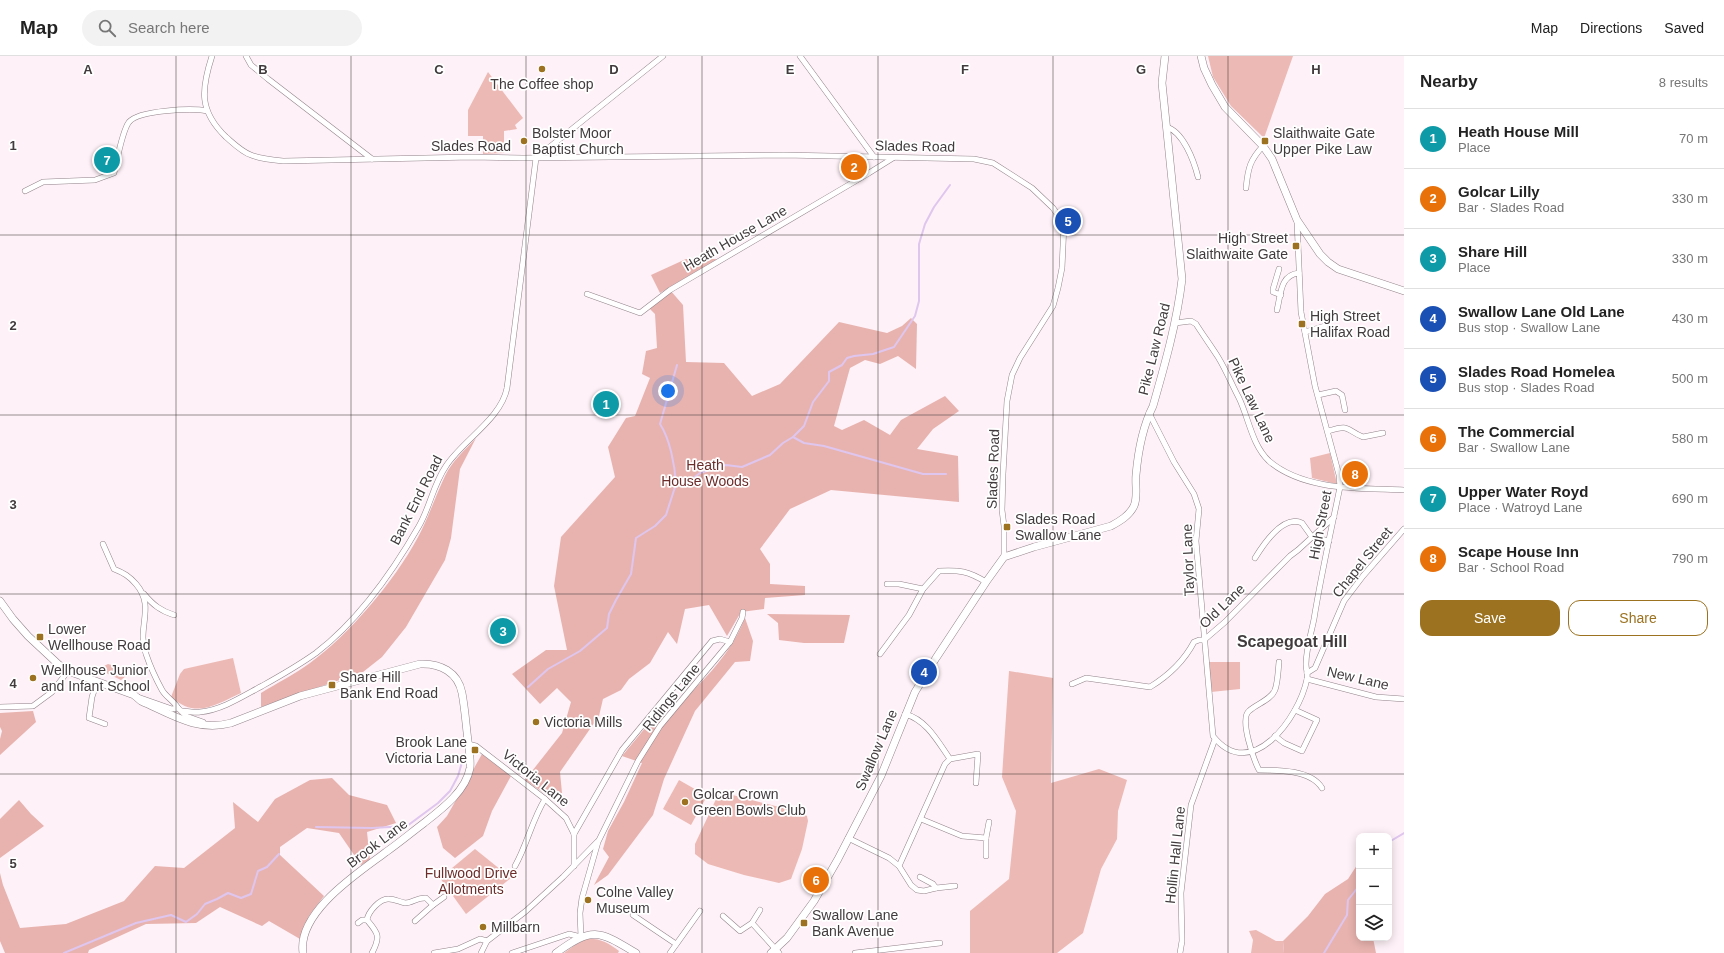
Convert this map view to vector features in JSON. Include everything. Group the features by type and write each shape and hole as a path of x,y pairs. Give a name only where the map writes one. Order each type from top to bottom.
{"street":[{"path":"25,191 43,182 95,180 114,173 127,126 134,118 148,114 196,109 207,111 204,99 205,83 212,56"},
{"path":"246,56 251,65 268,79 372,159"},
{"path":"536,158 662,56"},
{"path":"800,56 874,158"},
{"name":"Pike Law Road","path":"1004,557 1110,526 1122,520 1136,501 1138,458 1149,413 1176,323 1182,279 1162,83 1165,56"},
{"path":"1201,56 1204,68 1225,107 1263,146 1272,159 1297,220 1320,254 1338,269 1404,291"},
{"name":"Slades Road","path":"207,111 215,126 231,142 250,155 284,161 472,157 536,158 784,155 974,159 993,163 1032,188 1052,208 1064,224 1062,268 1053,306 1020,358 1012,375 1007,401 1002,510 1004,526 1004,557"},
{"path":"1166,127 1172,128 1181,138 1195,165 1198,177"},
{"path":"1246,188 1248,169 1254,156 1263,146"},
{"name":"Bank End Road","path":"180,710 198,712 223,706 291,670 317,652 353,619 399,559 420,524 436,482 445,467 454,454 485,424 505,397 536,158"},
{"name":"Heath House Lane","path":"587,294 640,313 670,290 893,158"},
{"name":"High Street","path":"1253,752 1284,728 1295,710 1307,679 1308,673 1306,664 1311,633 1340,487 1339,475 1318,396 1305,332 1302,312 1297,220"},
{"path":"1279,269 1272,289 1273,292 1281,295"},
{"path":"1277,310 1284,281 1288,276 1300,273"},
{"name":"Pike Law Lane","path":"1176,323 1192,321 1196,324 1219,358 1239,399 1255,440 1269,460 1287,472 1309,481 1340,487"},
{"path":"1305,332 1324,326"},
{"path":"1318,396 1336,392 1342,395 1345,410"},
{"name":"Taylor Lane","path":"1149,413 1174,462 1194,494 1199,509 1196,541 1213,736 1215,739"},
{"path":"1328,431 1348,427 1363,437 1383,434"},
{"path":"1340,487 1404,490"},
{"name":"Old Lane","path":"1072,684 1086,678 1150,687 1163,679 1190,651 1194,642 1204,640 1225,622 1290,556 1334,517"},
{"path":"1255,558 1265,542 1278,528 1294,521 1302,523 1312,537 1329,541"},
{"name":"Chapel Street","path":"1308,673 1315,668 1344,601 1363,576 1404,529"},
{"path":"103,544 114,569 127,574 157,608 163,612 174,615"},
{"name":"Swallow Lane","path":"775,952 814,901 838,859 881,776 915,692 986,582 1004,557"},
{"path":"880,654 909,615 923,589 939,571 959,570 972,574 986,582"},
{"path":"887,584 899,584 923,589"},
{"path":"143,593 146,606 142,632 145,652 162,691 186,716 210,725"},
{"path":"0,601 28,636 58,664 68,671 151,700 172,709 180,710"},
{"name":"Ridings Lane","path":"598,842 638,761 660,726 730,642 743,612"},
{"path":"574,834 622,750 712,641 720,639 730,642"},
{"path":"1279,662 1274,691 1269,697 1248,711 1246,716 1247,733 1259,770 1300,774 1319,782 1322,788"},
{"name":"Brook Lane","path":"210,725 220,726 231,723 300,696 404,667 428,663 447,669 456,677 460,685 464,701 470,769 459,791 436,814 415,831 341,886 316,914 304,936 302,947 303,953"},
{"path":"0,707 33,706 52,692 68,671"},
{"name":"New Lane","path":"1307,679 1376,697 1404,699"},
{"path":"97,682 88,716 91,720 105,724"},
{"path":"134,695 140,700 192,724 210,725"},
{"path":"1275,736 1284,743 1302,751 1316,720 1295,710"},
{"path":"906,714 914,716 921,721 950,759"},
{"path":"1215,739 1220,745 1231,751 1244,754 1253,752"},
{"name":"Hollin Hall Lane","path":"1180,953 1182,941 1181,893 1191,805 1215,739"},
{"name":"Victoria Lane","path":"468,744 476,746 545,799 566,818 574,834 574,866"},
{"path":"899,866 945,764 950,759 978,754 976,783"},
{"path":"515,866 524,851 540,808 545,799"},
{"path":"921,819 962,836 986,838"},
{"path":"986,856 986,838 989,822"},
{"path":"848,838 889,858 899,866 911,886 917,890 924,891 955,886"},
{"path":"481,953 487,941 526,911 598,842"},
{"path":"581,936 581,900 598,842"},
{"path":"920,877 933,884 936,888"},
{"path":"367,920 368,915 382,900 389,899 404,903 420,897 426,898 433,905"},
{"path":"415,921 444,897"},
{"path":"723,916 740,931 752,923 760,910"},
{"path":"670,953 700,911"},
{"path":"633,915 676,944"},
{"path":"358,923 362,920 367,920"},
{"path":"367,920 377,932 378,938 372,953"},
{"path":"752,923 775,952"},
{"path":"512,953 569,934 581,936 597,934 614,940 636,953"},
{"path":"556,953 581,936"},
{"path":"434,953 458,949 480,939 487,941"},
{"path":"855,953 940,943"}],"green space":[{"path":"1208,56 1293,56 1264,138 1231,106 1213,77"},
{"path":"488,72 523,118 515,125 517,129 504,131 504,153 483,154 483,136 468,136 468,110"},
{"path":"686,259 717,259 660,293 651,275"},
{"name":"Heath House Woods","path":"670,290 683,305 686,362 724,363 752,396 780,384 839,322 887,333 902,326 911,318 917,324 916,369 898,356 880,364 865,360 850,368 834,426 842,430 864,420 890,435 901,420 945,396 959,411 933,429 917,449 958,456 959,502 831,490 790,509 760,549 770,564 770,584 805,586 805,595 765,598 764,609 741,612 727,636 709,605 685,609 677,644 668,632 650,663 629,679 621,690 603,699 599,716 560,772 562,793 545,794 525,780 562,733 571,702 557,688 540,704 512,674 546,650 567,650 554,586 561,537 615,477 608,447 626,418 635,416 650,378 642,374 646,351 657,348 655,314 649,308"},
{"path":"476,438 460,469 451,538 445,560 406,627 382,657 363,672 261,707 261,693 292,675 325,652 370,606 408,555 425,524 441,484 451,465"},
{"path":"1330,453 1337,484 1312,478 1310,458"},
{"path":"767,614 850,615 844,643 804,643 779,640 778,623"},
{"path":"745,618 753,641 750,661 735,662 695,711 664,779 653,815 608,875 594,885 609,857 603,849 608,831 624,802 642,763 622,756 655,716 670,716 712,670 730,647"},
{"path":"233,658 241,693 223,702 206,708 197,709 180,704 171,697 180,674 184,669"},
{"path":"1208,662 1240,662 1240,689 1211,692"},
{"path":"108,664 125,669 127,673 126,676 121,680 102,671 104,666"},
{"path":"1009,671 1053,678 1051,783 1099,769 1127,780 1118,811 1117,839 1101,869 1083,933 1057,953 970,953 970,911 1009,879 1016,811 1002,777"},
{"path":"33,711 36,722 0,755 0,739 2,731 0,727 0,713"},
{"path":"482,754 511,776 492,811 483,836 455,858 443,848 437,827 447,816"},
{"path":"332,778 349,795 387,805 396,823 367,832 370,860 361,865 339,833 307,828 280,847 280,855 324,896 309,916 300,939 269,921 262,926 220,907 196,923 146,924 89,950 88,953 5,953 0,941 0,873 3,885 20,928 66,924 124,901 155,866 184,868 235,828 233,802 258,822 275,799 310,780"},
{"name":"Golcar Crown Green Bowls Club","path":"679,780 707,796 691,825 663,809"},
{"path":"725,793 802,813 807,816 808,821 802,849 791,879 779,883 744,875 708,864 695,854 695,844 718,795"},
{"path":"19,800 44,826 0,858 0,819"},
{"name":"Fullwood Drive Allotments","path":"475,849 511,878 466,914 440,878"},
{"path":"1356,867 1356,941 1374,941 1376,953 1284,953 1283,941 1308,916 1325,894 1348,879"},
{"path":"1256,930 1276,941 1283,941 1284,953 1251,953 1253,940 1249,931"},
{"path":"586,939 596,939 619,951 618,953 564,953"}],"waterway":[{"path":"528,687 548,669 580,651 607,628 609,614 631,574 636,538 655,526 666,515 676,484 688,482 700,473 726,465 742,467 770,455 783,443 793,437 804,426 813,402 829,381 829,372 842,365 847,358 873,354 894,347 915,316 919,301 919,244 925,224 934,207 950,185"},
{"path":"676,484 667,437 660,424 677,365"},
{"path":"793,437 804,443 824,446 923,474 946,474"},
{"path":"316,827 372,828 407,826 438,803 450,791 458,776 463,759"},
{"path":"1392,840 1404,833"},
{"path":"64,953 136,923 171,915 186,922 197,914 205,904 228,893 241,898 251,894 258,871 267,867 279,854"},
{"path":"1324,953 1347,915 1348,900 1356,890"}],"place":[{"name":"The Coffee shop","path":"542,69"},
{"name":"Bolster Moor Baptist Church","path":"524,141"},
{"name":"Slaithwaite Gate Upper Pike Law","path":"1265,141"},
{"name":"Upper Water Royd","path":"107,160"},
{"name":"Golcar Lilly","path":"854,167"},
{"name":"Slades Road Homelea","path":"1068,221"},
{"name":"High Street Slaithwaite Gate","path":"1296,246"},
{"name":"High Street Halifax Road","path":"1302,324"},
{"name":"Heath House Mill","path":"606,404"},
{"name":"Scape House Inn","path":"1355,474"},
{"name":"Slades Road Swallow Lane","path":"1007,527"},
{"name":"Share Hill","path":"503,631"},
{"name":"Lower Wellhouse Road","path":"40,637"},
{"name":"Swallow Lane Old Lane","path":"924,672"},
{"name":"Wellhouse Junior and Infant School","path":"33,678"},
{"name":"Share Hill Bank End Road","path":"332,685"},
{"name":"Victoria Mills","path":"536,722"},
{"name":"Brook Lane Victoria Lane","path":"475,750"},
{"name":"Golcar Crown Green Bowls Club","path":"685,802"},
{"name":"The Commercial","path":"816,880"},
{"name":"Colne Valley Museum","path":"588,900"},
{"name":"Swallow Lane Bank Avenue","path":"804,923"},
{"name":"Millbarn","path":"483,927"}],"district":[{"name":"Scapegoat Hill","path":"1292,641"}]}
